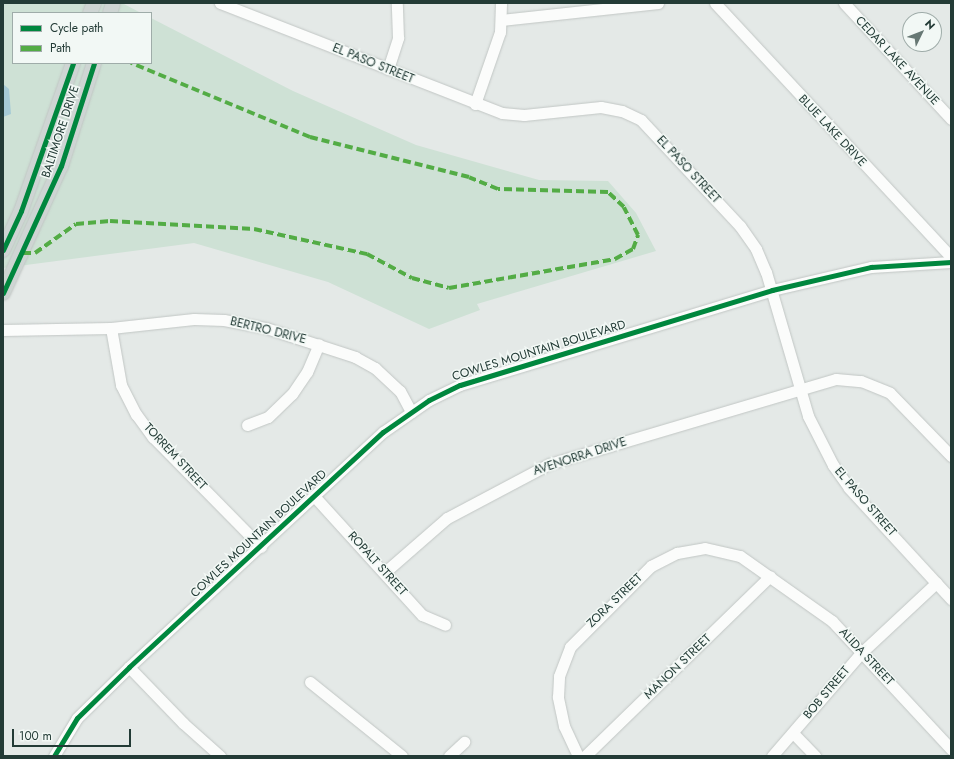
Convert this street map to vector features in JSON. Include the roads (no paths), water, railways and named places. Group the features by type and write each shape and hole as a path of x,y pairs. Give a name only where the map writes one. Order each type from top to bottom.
{"main road":[{"name":"BALTIMORE DRIVE","path":"3,250 21,211 73,64"},
{"name":"BALTIMORE DRIVE","path":"3,293 62,166 94,64"}],"street":[{"name":"EL PASO STREET","path":"220,3 475,104 502,113 524,115 601,107 635,117 740,226 756,249 772,290 800,390 813,429 840,477 951,598"},
{"path":"388,70 398,38 397,3"},
{"path":"475,104 500,32 501,3"},
{"path":"501,20 658,3"},
{"name":"BLUE LAKE DRIVE","path":"715,3 951,257"},
{"name":"CEDAR LAKE AVENUE","path":"844,3 951,119"},
{"name":"COWLES MOUNTAIN BOULEVARD","path":"54,756 77,718 129,666 261,547 383,432 411,412 460,384 772,290 871,267 951,262"},
{"name":"BERTRO DRIVE","path":"3,330 111,328 224,320 319,344 375,368 400,391 411,412"},
{"name":"TORREM STREET","path":"111,328 121,385 136,414 153,437 261,547"},
{"path":"247,425 268,417 292,394 307,372 319,344"},
{"name":"AVENORRA DRIVE","path":"385,572 446,518 549,464 836,379 881,388 899,398 951,456"},
{"name":"ROPALT STREET","path":"314,496 385,572 422,615 445,625"},
{"name":"ZORA STREET","path":"578,756 559,707 559,676 565,656 577,638 651,566 686,550 714,549 740,556 770,576"},
{"name":"ALIDA STREET","path":"770,576 832,621 951,749"},
{"name":"MANON STREET","path":"585,756 770,576"},
{"name":"BOB STREET","path":"772,756 794,733 862,653 936,583"},
{"path":"129,666 183,723 220,756"},
{"path":"310,682 402,756"},
{"path":"794,733 814,756"},
{"path":"449,756 464,742"}],"water":[{"path":"3,84 9,89 11,114 3,117"}]}
